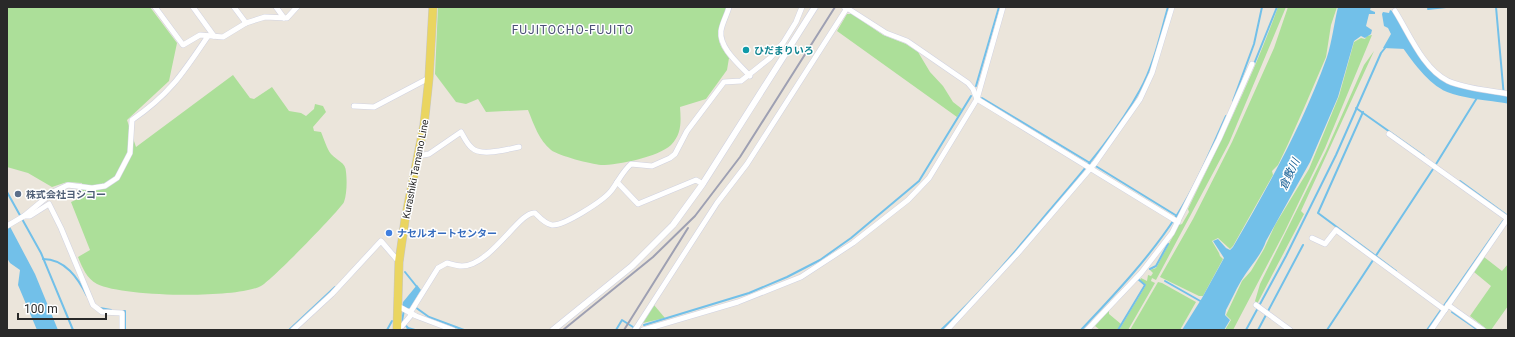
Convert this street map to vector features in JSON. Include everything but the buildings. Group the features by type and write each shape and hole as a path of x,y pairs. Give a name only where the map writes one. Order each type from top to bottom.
{"main road":[{"name":"Kurashiki Tamano Line","path":"400,327 405,311 399,262 405,220 424,125 429,78 433,7"}],"street":[{"path":"155,7 183,45 200,35 223,37 246,23 265,17 284,18 292,14 297,7"},
{"path":"193,7 214,36"},
{"path":"234,7 246,23"},
{"path":"276,7 284,18"},
{"path":"729,7 721,30 721,39 724,46 750,76"},
{"path":"400,327 405,311 414,307 438,268 443,264 447,263 462,266 470,265 481,258 509,234 522,217 531,212 551,225 556,225 578,215 601,202 617,182 623,171 631,164 652,166 670,158 675,154 687,131 724,82 741,81 750,76 770,58 783,43 796,22 802,7"},
{"path":"552,330 606,288 647,252 673,225 703,184 816,7"},
{"path":"635,330 717,202 747,164 846,7 886,33 907,41 968,83 973,89 977,99 1090,166 1175,220"},
{"path":"643,330 738,302 780,286 820,267 848,247 920,189 929,178 977,99 1003,7"},
{"path":"947,330 1017,254 1090,166 1140,98 1152,73 1172,7"},
{"path":"1395,11 1417,50 1442,78 1456,84 1505,93"},
{"path":"7,226 21,218 53,192 68,184 92,188 105,186 117,178 130,153 132,120 152,106 180,78 208,36"},
{"path":"1087,330 1141,273 1172,233 1175,220 1219,139 1252,64"},
{"path":"354,106 374,107 429,78"},
{"path":"418,156 429,154 461,132 472,149 479,151 492,152 519,146"},
{"path":"1388,134 1508,219 1448,305 1443,308 1431,330"},
{"path":"617,182 638,204 696,180 703,184"},
{"path":"21,218 30,216 49,204 61,228 93,305 102,312 122,313 122,330"},
{"path":"1312,238 1325,244 1336,230 1443,308"},
{"path":"293,330 332,294 380,242 399,262"},
{"path":"1448,305 1483,330"},
{"path":"1258,306 1290,330"},
{"path":"405,311 453,330"}],"green space":[{"path":"7,7 150,7 177,43 169,81 127,120 136,147 233,75 250,98 254,99 272,87 289,111 301,113 306,116 314,109 315,104 323,106 326,112 313,127 314,131 321,132 330,152 346,169 347,183 344,202 305,245 278,272 261,286 248,290 228,293 179,295 130,292 110,288 93,282 83,269 78,257 90,250 71,202 80,198 82,183 67,182 52,187 28,173 7,167"},
{"path":"438,7 726,7 725,15 719,31 719,37 723,49 729,58 727,70 706,99 680,107 679,132 675,141 671,145 657,153 638,160 618,164 601,165 590,163 568,157 551,150 540,137 528,110 486,112 478,99 466,104 456,102 435,74"},
{"path":"1278,7 1286,7 1229,143 1156,280 1152,278 1151,281 1155,283 1128,330 1119,330 1146,285 1140,280 1141,278 1147,281 1148,275 1151,276 1153,273 1150,270 1156,268 1179,225 1182,224 1189,212 1188,209 1224,135 1258,59"},
{"path":"1288,7 1337,7 1331,25 1326,57 1278,165 1272,171 1273,175 1233,246 1230,249 1218,238 1212,241 1223,259 1203,296 1199,296 1160,277 1193,219 1232,142 1274,48"},
{"path":"847,14 852,14 883,35 906,44 918,52 930,72 943,86 953,102 962,109 957,117 837,31"},
{"path":"1372,35 1325,148 1284,233 1233,330 1225,330 1231,320 1226,315 1242,281 1251,271 1264,249 1275,225 1309,169 1339,96 1354,42"},
{"path":"1374,51 1301,211 1304,214 1257,304 1255,301 1260,284 1326,151 1364,65"},
{"path":"1484,257 1502,271 1508,264 1508,306 1491,330 1488,330 1470,316 1491,286 1474,272"},
{"path":"1158,282 1196,302 1180,330 1130,330"},
{"path":"654,305 665,318 643,323"},
{"path":"1109,310 1109,314 1121,324 1118,330 1100,330 1095,326"}],"water":[{"name":"倉敷川","path":"1338,7 1371,7 1370,10 1375,12 1375,14 1369,14 1366,26 1372,30 1371,34 1365,38 1361,36 1354,41 1338,97 1310,162 1261,252 1237,288 1226,310 1225,315 1230,320 1224,330 1182,330 1224,258 1213,241 1218,239 1226,248 1230,250 1233,247 1260,201 1296,130 1318,82 1327,57"},
{"path":"1390,10 1394,12 1412,43 1406,49 1383,48 1391,34 1388,28 1384,26 1382,14 1383,12 1389,13"},
{"path":"7,221 35,274 58,330 37,330 18,285 20,270 10,263 7,258"},
{"path":"417,285 421,290 410,308 407,309 402,307 403,302"}],"waterway":[{"path":"976,86 999,7"},
{"path":"941,330 970,302 1010,257 1086,168 1109,138 1131,106 1145,80 1156,50 1168,7"},
{"path":"1233,101 1254,44 1262,7"},
{"path":"1254,64 1277,7"},
{"path":"1428,9 1446,7"},
{"path":"1496,7 1504,97"},
{"path":"1400,34 1426,69 1445,85 1467,92 1508,98"},
{"path":"1246,330 1286,256 1336,155 1381,53 1385,48"},
{"path":"1327,330 1433,169 1480,93"},
{"path":"644,325 749,293 787,277 820,260 851,238 919,181 971,96"},
{"path":"982,98 1090,163"},
{"path":"1356,108 1424,156"},
{"path":"1363,112 1318,213 1396,271"},
{"path":"1081,330 1132,275 1167,231 1191,191 1226,116"},
{"path":"1094,165 1177,216"},
{"path":"1460,181 1508,216"},
{"path":"7,192 41,253 73,330"},
{"path":"1427,330 1503,221"},
{"path":"1150,269 1156,266 1168,244"},
{"path":"1258,330 1303,245"},
{"path":"43,259 58,262 70,271 75,276 87,296"},
{"path":"405,272 417,287"},
{"path":"1118,330 1145,285 1138,279"},
{"path":"1165,281 1202,302"},
{"path":"289,330 335,287"},
{"path":"415,307 429,317 464,330"},
{"path":"100,308 111,310"},
{"path":"404,310 402,321 408,328 407,330"},
{"path":"122,311 125,311 125,330"},
{"path":"1452,312 1478,330"},
{"path":"616,330 622,320 633,327"},
{"path":"387,330 392,321"},
{"path":"408,328 415,330"}],"railway":[{"path":"563,330 653,257 695,216 740,157 835,7"},
{"path":"624,330 688,228"}],"place":[{"name":"ひだまりいろ","path":"746,50"},
{"name":"株式会社ヨシコー","path":"18,194"},
{"name":"ナセルオートセンター","path":"389,233"}],"district":[{"name":"FUJITOCHO-FUJITO","path":"573,30"}]}
